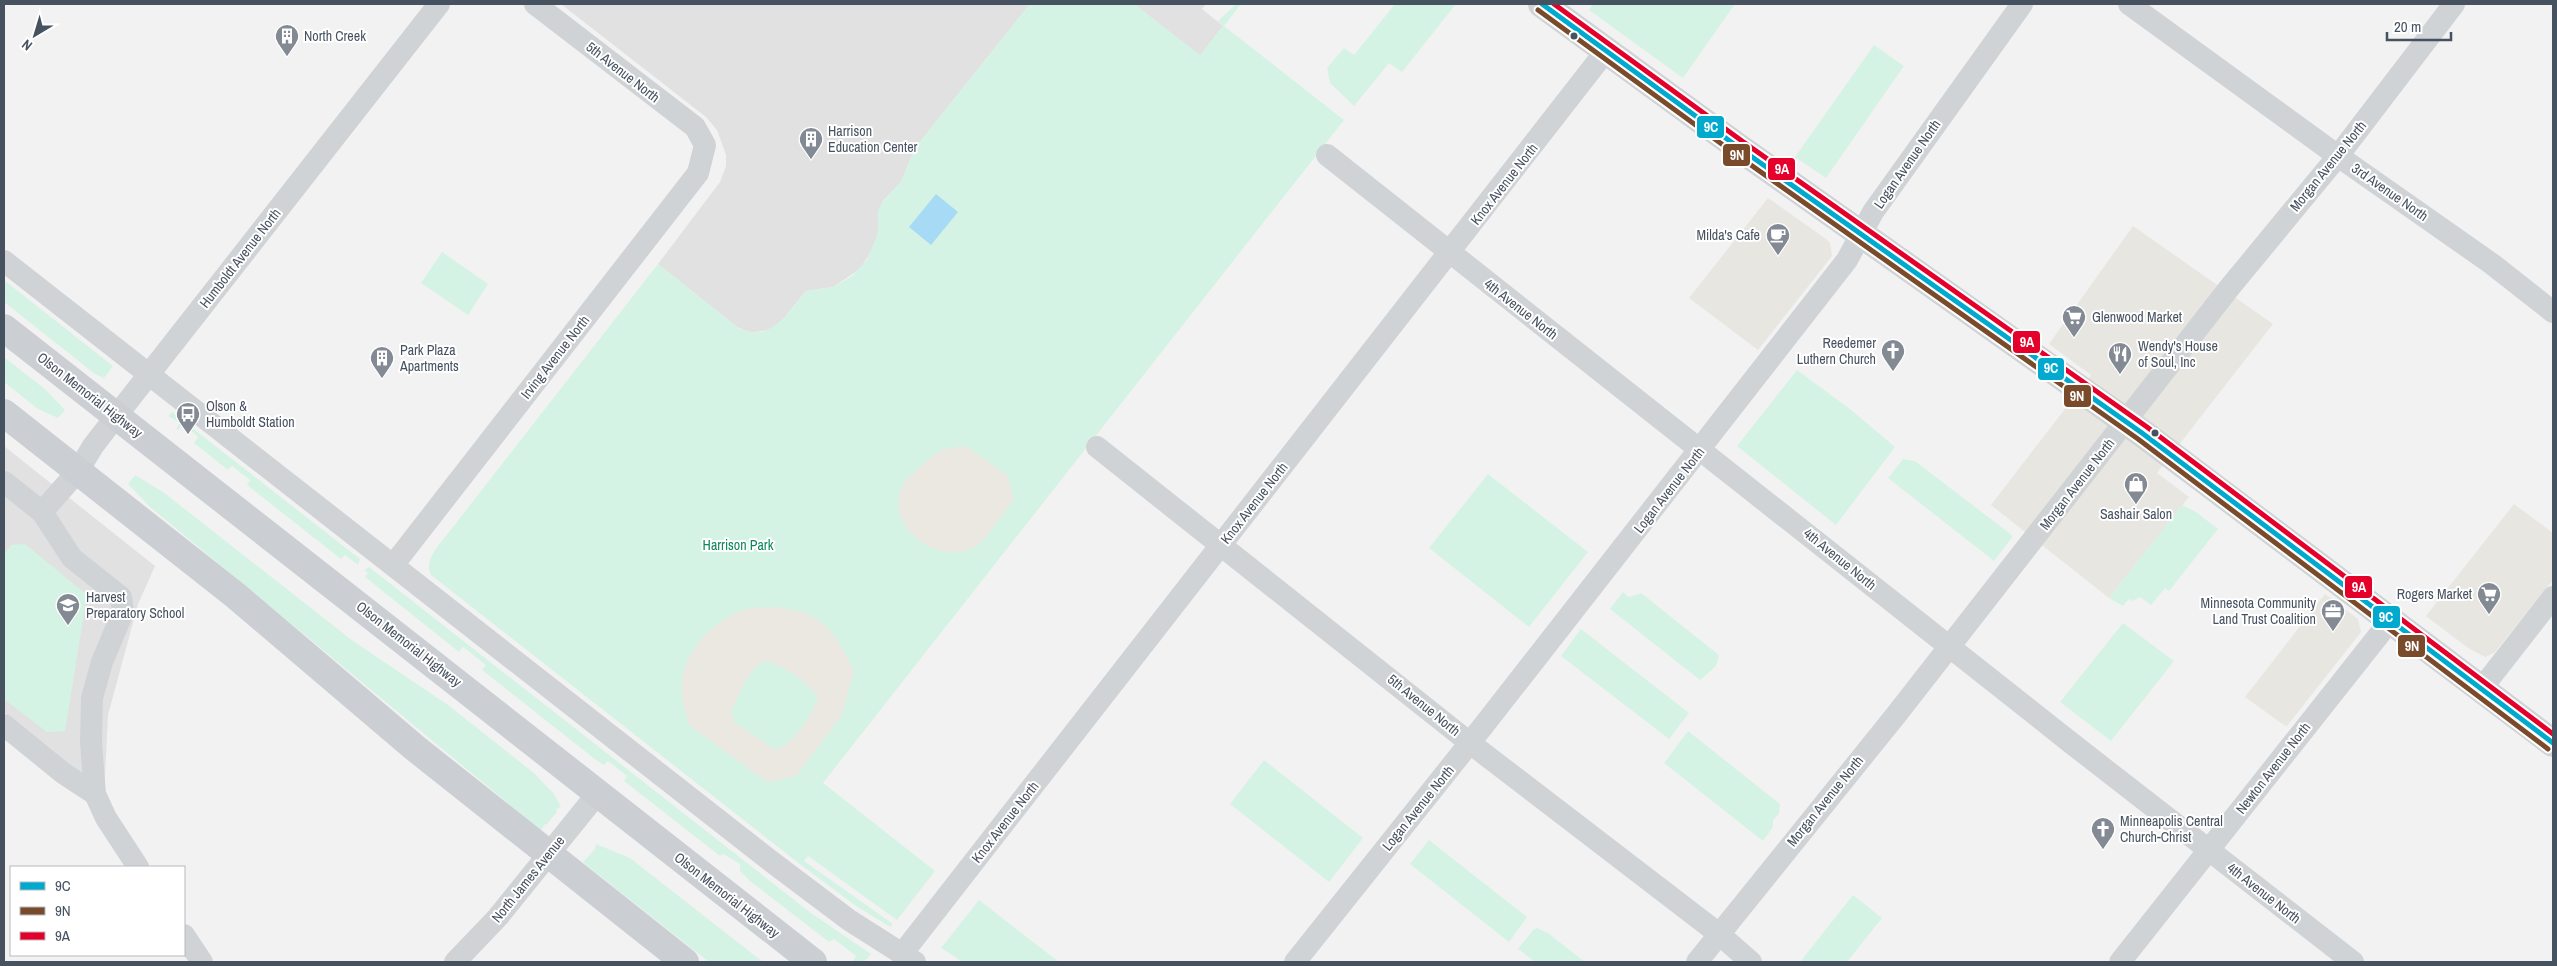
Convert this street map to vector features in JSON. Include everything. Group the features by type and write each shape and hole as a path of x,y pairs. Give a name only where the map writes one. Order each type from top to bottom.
{"main road":[{"name":"Olson Memorial Highway","path":"4,328 813,962"},
{"path":"4,412 235,595 415,748 685,962"}],"street":[{"name":"Humboldt Avenue North","path":"42,512 78,471 93,446 439,4"},
{"name":"5th Avenue North","path":"535,4 695,128 705,145"},
{"path":"1542,4 1605,52 2125,422 2553,743"},
{"name":"Logan Avenue North","path":"1295,962 1470,743 1847,260 1873,212 2022,4"},
{"name":"3rd Avenue North","path":"2129,4 2338,156 2492,264 2553,312"},
{"name":"Morgan Avenue North","path":"1697,962 1949,647 2230,287 2338,156 2454,4"},
{"name":"Knox Avenue North","path":"908,958 1221,545 1605,52"},
{"name":"Irving Avenue North","path":"394,564 698,173 705,145"},
{"name":"4th Avenue North","path":"1327,155 1949,647 2353,962"},
{"path":"4,261 394,564 780,868 849,920 908,958"},
{"name":"5th Avenue North","path":"1097,448 1470,743 1719,934 1751,962"},
{"path":"4,482 42,512 72,558 121,597 124,612 102,662 92,698 91,742 96,794 106,818 137,866"},
{"path":"2482,688 2553,597"},
{"name":"Newton Avenue North","path":"2120,962 2390,621"},
{"path":"4,725 64,773 96,794"},
{"name":"North James Avenue","path":"454,962 498,917 598,793"},
{"path":"185,936 202,962"}],"shaded area":[{"path":"561,4 1030,4 915,148 901,182 883,201 878,212 879,226 876,243 860,269 833,287 806,291 779,324 772,329 749,332 737,327 658,264 720,182 726,166 726,155 717,130 706,117"},
{"path":"1134,4 1206,4 1202,9 1223,26 1200,56"},
{"path":"1768,198 1826,239 1830,243 1832,256 1758,350 1689,298"},
{"path":"2133,226 2273,324 2157,473 2189,497 2109,598 1991,505 2091,375 2049,344"},
{"name":"Harvest Preparatory School","path":"4,446 155,566 138,604 108,715 104,795 4,712"},
{"path":"2514,504 2553,533 2553,580 2494,653 2485,657 2468,648 2426,616"},
{"path":"2325,594 2358,619 2361,632 2287,726 2245,697"}],"green space":[{"name":"Harrison Park","path":"1030,4 1134,4 1200,55 1223,26 1218,21 1236,4 1241,4 1224,26 1344,120 823,783 935,871 897,920 808,856 804,861 893,924 890,927 856,906 801,865 431,575 429,564 437,547 658,264 737,327 748,332 759,332 777,324 806,291 833,287 852,276 866,261 878,234 878,212 883,201 901,182 915,148"},
{"path":"1395,4 1456,4 1402,72 1389,63 1354,106 1330,83 1327,68 1344,48 1354,55"},
{"path":"1593,4 1735,4 1683,78 1589,10"},
{"path":"1874,45 1904,66 1826,178 1795,157"},
{"path":"442,252 488,284 468,315 421,283"},
{"path":"4,280 113,366 104,378 95,374 4,302"},
{"path":"4,357 46,390 65,410 58,418 38,409 4,382"},
{"path":"1797,370 1850,409 1895,447 1836,525 1737,446"},
{"path":"172,412 360,559 358,565 345,555 341,559 247,485 250,480 232,466 228,470 194,443 198,437 183,424 178,430 176,429 180,423 168,416"},
{"path":"1903,459 1915,461 2013,536 1994,561 1888,478"},
{"path":"1488,474 1588,552 1529,627 1429,548"},
{"path":"135,475 163,492 353,641 448,705 534,773 554,794 561,807 556,809 557,812 544,825 542,830 539,829 150,507 128,484"},
{"path":"2182,505 2196,512 2218,529 2169,591 2165,588 2151,605 2140,597 2133,601 2129,599 2123,606 2109,598"},
{"path":"25,544 87,595 65,731 47,732 4,699 4,555 11,545"},
{"path":"369,567 811,913 871,954 861,963 853,961 856,956 834,939 829,942 750,881 740,871 740,864 723,854 720,856 624,781 627,776 608,761 604,765 596,760 482,670 486,665 463,647 459,652 365,577 368,573 364,570"},
{"path":"1623,592 1629,597 1641,593 1719,655 1716,666 1700,680 1610,609"},
{"path":"2123,623 2174,661 2111,741 2060,702"},
{"path":"1581,629 1689,713 1669,739 1561,656"},
{"path":"1688,731 1780,804 1779,814 1773,820 1773,827 1763,841 1664,763"},
{"path":"1264,760 1363,838 1329,882 1230,804"},
{"path":"1429,840 1527,917 1509,942 1410,864"},
{"path":"596,844 630,858 763,962 709,962 583,862 595,849"},
{"path":"1853,895 1882,918 1847,962 1800,962"},
{"path":"979,900 1059,962 963,962 941,948"},
{"path":"1537,928 1548,933 1585,962 1535,962 1518,949 1533,930"}],"sand":[{"path":"966,446 1008,476 1014,500 979,544 961,552 947,552 933,548 920,541 909,531 902,519 899,505 900,491 907,479 934,454 948,448"},
{"path":"774,607 805,613 822,623 836,638 854,672 841,716 796,776 767,782 689,725 682,695 682,681 685,668 698,643 719,623 743,610","holes":["766,661 788,670 802,680 818,698 802,728 790,741 776,750 734,722 731,711 745,682 754,669"]}],"water":[{"path":"936,194 958,212 931,245 909,227"}],"transit line":[{"name":"9C","path":"1542,4 1738,147 2142,433 2553,743"},
{"name":"9A","path":"1554,4 1742,141 2147,427 2553,734"},
{"name":"9N","path":"1538,10 1734,153 2138,439 2548,749"}],"place":[{"name":"North Creek","path":"287,57"},
{"name":"Harrison Education Center","path":"811,160"},
{"name":"Milda's Cafe","path":"1778,256"},
{"name":"Glenwood Market","path":"2074,338"},
{"name":"Reedemer Luthern Church","path":"1893,372"},
{"name":"Wendy's House of Soul, Inc","path":"2120,375"},
{"name":"Park Plaza Apartments","path":"382,379"},
{"name":"Olson & Humboldt Station","path":"188,435"},
{"name":"Sashair Salon","path":"2136,505"},
{"name":"Rogers Market","path":"2489,615"},
{"name":"Harvest Preparatory School","path":"68,626"},
{"name":"Minnesota Community Land Trust Coalition","path":"2333,632"},
{"name":"Minneapolis Central Church-Christ","path":"2103,850"}]}
